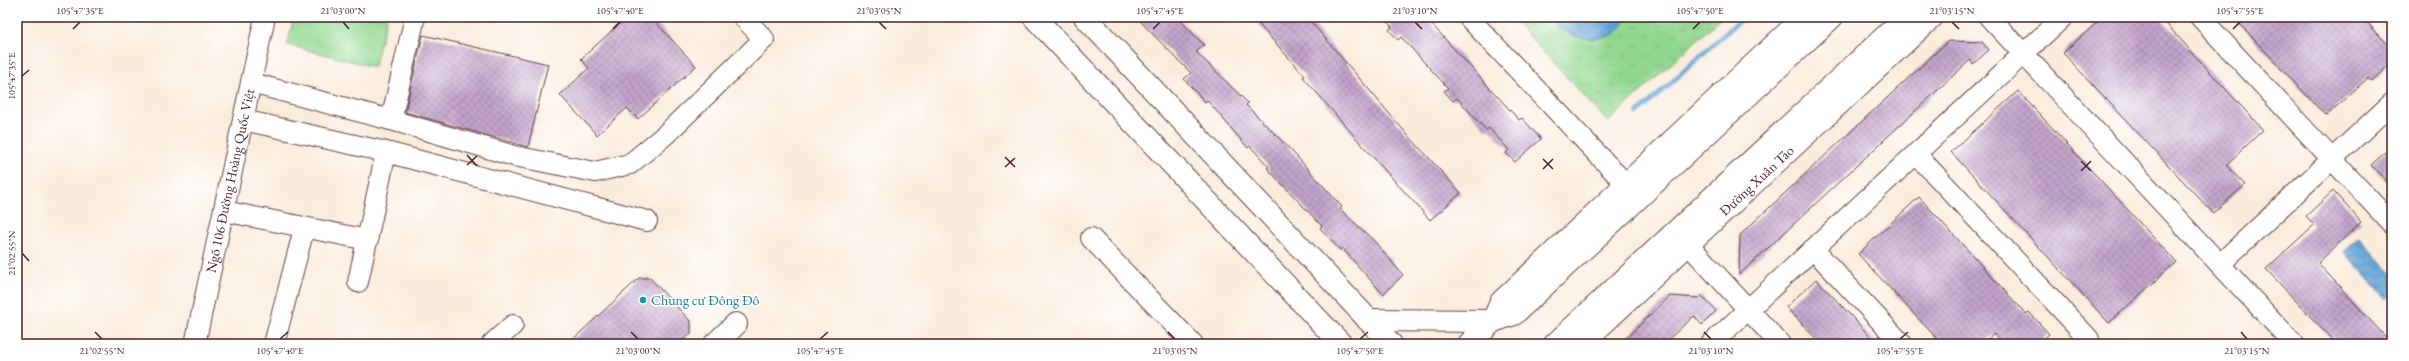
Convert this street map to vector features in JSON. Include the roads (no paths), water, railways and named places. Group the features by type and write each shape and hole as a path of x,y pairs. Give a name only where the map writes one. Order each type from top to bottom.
{"main road":[{"path":"1034,17 1341,344"},
{"path":"1085,17 1391,344"},
{"path":"1368,320 1494,321 1514,314 1632,191 1804,17"},
{"path":"1632,191 1832,17"},
{"name":"Đường Xuân Tảo","path":"1581,344 1682,238 1906,17"},
{"name":"Đường Xuân Tảo","path":"1555,344 1682,238 1932,17"},
{"path":"1475,342 1494,321"},
{"path":"715,344 736,324"}],"street":[{"name":"Ngõ 106 Đường Hoàng Quốc Việt","path":"195,344 265,17"},
{"path":"392,120 415,17"},
{"path":"251,83 392,120 514,156 595,172 611,170 630,164 665,135 764,39 743,17"},
{"path":"1468,17 1632,191"},
{"path":"1989,17 2294,344"},
{"path":"1711,344 2063,17"},
{"path":"2200,17 2392,224"},
{"path":"2220,264 2392,103"},
{"path":"243,120 386,152 647,221"},
{"path":"358,282 386,152"},
{"path":"1916,154 2089,339"},
{"path":"224,210 304,229 368,240"},
{"path":"274,344 304,229"},
{"path":"1091,238 1193,344"},
{"path":"1682,238 1780,344"},
{"path":"1813,249 1902,344"},
{"path":"492,344 513,325"}],"water":[{"path":"1549,17 1629,17 1615,34 1604,38 1595,39 1569,33 1561,29"},
{"path":"2359,238 2392,274 2392,295 2387,299 2344,252"}],"waterway":[{"path":"1637,114 1743,17"}],"place":[{"name":"Chung cư Đông Đô","path":"643,300"}]}
